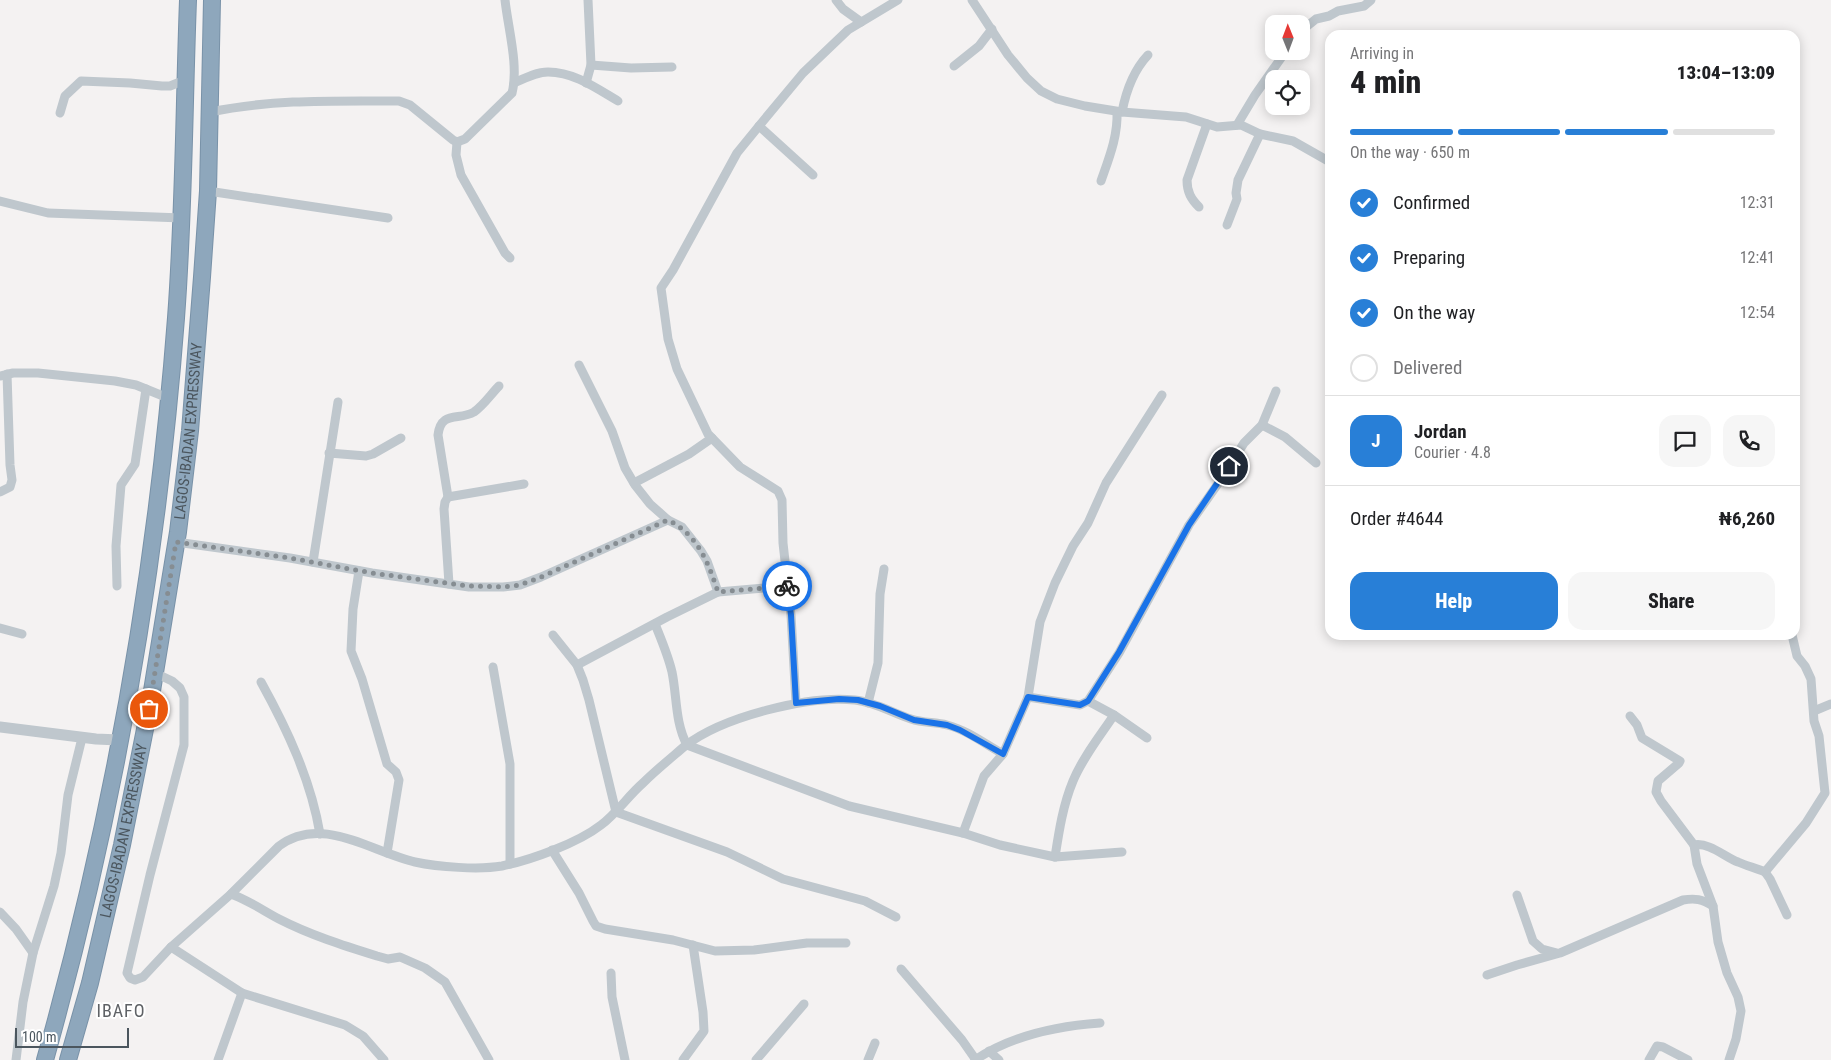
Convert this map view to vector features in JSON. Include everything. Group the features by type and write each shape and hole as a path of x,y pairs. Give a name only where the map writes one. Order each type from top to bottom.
{"highway":[{"name":"LAGOS-IBADAN EXPRESSWAY","path":"45,1060 93,874 134,657 151,544 176,319 182,218 188,0"},
{"name":"LAGOS-IBADAN EXPRESSWAY","path":"68,1060 90,983 122,845 155,673 176,542 190,431 208,191 212,0"}],"street":[{"path":"457,142 465,139 512,93 514,83 505,0"},
{"path":"586,83 590,65 588,0"},
{"path":"836,0 861,22"},
{"path":"796,703 783,542 782,500 778,491 740,467 708,434 677,369 668,339 661,288 673,270 737,153 759,126 803,73 848,30 898,0"},
{"path":"972,0 1008,55 1027,78 1041,90 1057,99 1119,112 1186,117 1223,127 1237,125 1260,134 1293,141 1325,159"},
{"path":"1310,24 1316,19 1329,16 1338,11 1364,6 1371,0"},
{"path":"954,66 979,46 992,29"},
{"path":"1101,181 1115,140 1119,112 1138,66 1148,55"},
{"path":"1237,125 1280,60"},
{"path":"590,65 631,68 672,67"},
{"path":"514,83 548,72 571,76 618,101"},
{"path":"60,112 65,96 81,81 170,86 185,80"},
{"path":"210,112 243,105 297,102 399,101 410,105 457,142"},
{"path":"1199,207 1191,199 1187,190 1187,180 1207,124"},
{"path":"759,126 813,175"},
{"path":"1227,225 1237,199 1238,180 1260,134"},
{"path":"457,142 456,155 461,175 505,253 510,258"},
{"path":"208,191 388,218"},
{"path":"0,201 48,213 182,218"},
{"path":"579,365 612,431 626,468 634,483 650,504 668,520 682,527 707,561 718,592"},
{"path":"0,492 10,487 12,480 3,375 38,373 115,381 136,385 168,398"},
{"path":"449,584 444,509 444,502 448,496 438,434 440,426 444,420 474,412 499,386"},
{"path":"117,586 116,554 122,485 135,464 146,389"},
{"path":"1028,697 1080,705 1088,701 1119,652 1189,525 1244,443 1262,424 1276,391"},
{"path":"964,833 984,776 1003,754 1028,697 1040,622 1055,583 1073,546 1088,523 1106,482 1162,395"},
{"path":"313,562 338,402"},
{"path":"1262,424 1285,438 1316,464"},
{"path":"330,453 366,456 401,438"},
{"path":"634,483 689,454 712,438"},
{"path":"448,496 524,484"},
{"path":"176,542 449,584 494,587 520,585 668,520"},
{"path":"868,703 878,662 880,594 884,569"},
{"path":"359,571 353,609 351,651 362,679 387,764 396,772 399,780 387,853"},
{"path":"578,665 718,592 788,586"},
{"path":"655,624 665,647 672,671 680,729 687,745 849,806 964,833 1000,845 1055,856 1122,852"},
{"path":"0,628 22,634"},
{"path":"553,636 578,665 589,700 616,812"},
{"path":"1765,872 1806,823 1828,793 1819,736 1814,721 1811,679 1798,656 1793,640"},
{"path":"493,667 510,764 510,864"},
{"path":"155,673 180,688 184,697 184,745 150,875 128,973 130,978 136,980 144,977 171,947 288,840 300,835 320,834 348,838 416,862 442,866 478,867 510,864 552,850 586,835 601,825 642,784 687,745 710,730 749,716 796,703 839,699 858,700 914,720 947,725 960,730 1003,754"},
{"path":"261,682 286,730 296,755 316,814 320,834"},
{"path":"1088,701 1114,715 1147,738"},
{"path":"1814,711 1831,704"},
{"path":"1055,856 1062,816 1073,781 1087,754 1114,715"},
{"path":"1630,716 1637,725 1642,738 1680,761 1680,764 1658,781 1656,792 1694,845 1698,864 1712,906 1718,942 1727,973 1738,997 1741,1011 1736,1040 1729,1060"},
{"path":"0,727 82,738 119,740"},
{"path":"16,1060 23,1002 33,952 54,886 61,854 68,795 82,738"},
{"path":"616,812 727,852 783,879 865,901 896,917"},
{"path":"1694,845 1698,844 1707,847 1736,862 1765,872 1787,915"},
{"path":"552,850 565,869 596,926 605,929 664,938 714,950 736,952 807,943 846,943"},
{"path":"231,894 249,901 280,920 314,934 377,956 388,958 400,957 425,968 445,982 489,1060"},
{"path":"1518,894 1533,941 1542,949 1560,953"},
{"path":"1487,975 1560,953 1683,900 1695,898 1712,906"},
{"path":"0,912 16,929 33,952"},
{"path":"683,1060 698,1042 704,1031 693,945"},
{"path":"171,947 242,993 345,1026 363,1036 384,1060"},
{"path":"901,969 962,1040 976,1060 988,1052 1016,1040 1076,1025 1100,1023"},
{"path":"611,973 612,997 625,1060"},
{"path":"218,1060 242,993"},
{"path":"756,1060 804,1004"},
{"path":"868,1060 875,1043"},
{"path":"1649,1060 1658,1046 1688,1060"},
{"path":"988,1052 1000,1060"}],"way so far":[{"path":"149,709 176,542 290,558 372,573 449,584 503,587 520,585 541,577 668,520 682,527 707,561 718,592 787,586"}],"district":[{"name":"IBAFO","path":"121,1011"}],"route":[{"path":"787,586 791,615 796,703 839,699 858,700 880,706 914,720 947,725 960,730 1003,754 1028,697 1080,705 1088,701 1119,652 1189,525 1229,466"}]}
